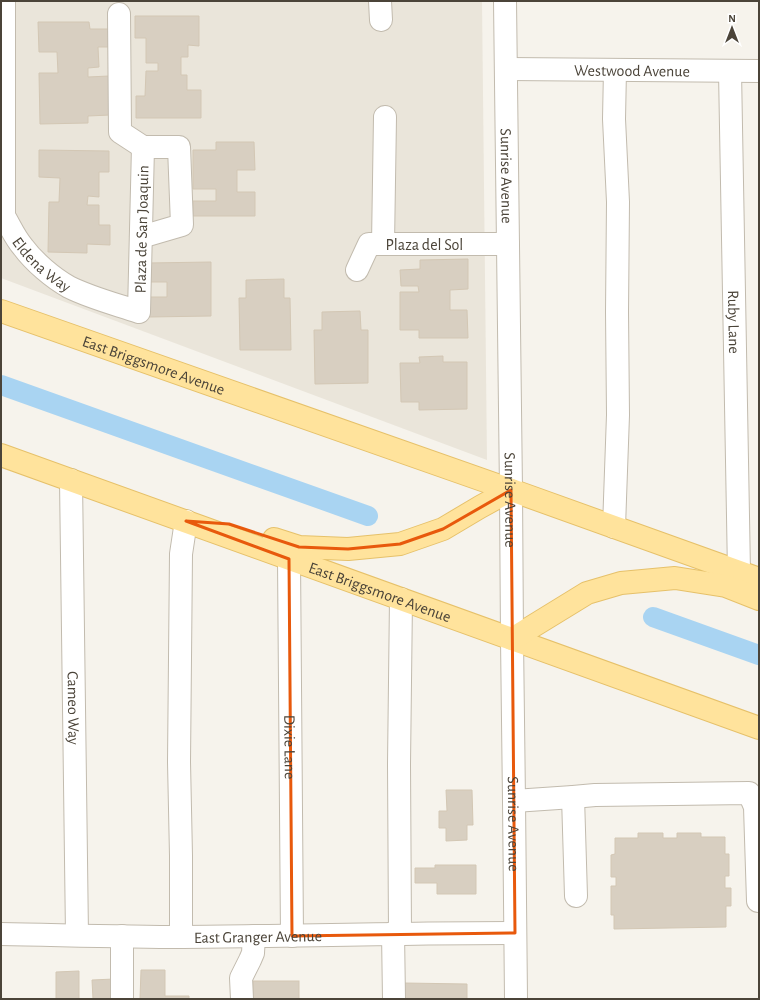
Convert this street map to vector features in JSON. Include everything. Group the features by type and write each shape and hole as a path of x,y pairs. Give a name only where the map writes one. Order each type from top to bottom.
{"main road":[{"name":"East Briggsmore Avenue","path":"1,311 749,575"},
{"name":"East Briggsmore Avenue","path":"1,455 759,728"},
{"path":"186,521 229,524 299,547 348,549 400,544 442,529 511,490"},
{"path":"512,639 587,593 621,583 675,578 726,586 759,599"}],"street":[{"name":"Eldena Way","path":"4,1 4,216 22,246 44,269 69,286 91,296 138,312"},
{"name":"Sunrise Avenue","path":"504,1 516,999"},
{"path":"119,14 120,132 143,147 179,147 182,225 141,237"},
{"name":"Westwood Avenue","path":"506,69 759,71"},
{"path":"614,527 618,415 618,202 614,119 615,70"},
{"name":"Ruby Lane","path":"730,71 749,575"},
{"path":"383,244 385,117"},
{"name":"Plaza de San Joaquin","path":"138,312 143,147"},
{"name":"Plaza del Sol","path":"357,270 369,244 508,244"},
{"name":"Cameo Way","path":"71,480 77,935"},
{"path":"180,936 181,856 179,755 181,554 186,521"},
{"name":"Dixie Lane","path":"289,559 292,936"},
{"path":"394,999 399,756 400,599"},
{"path":"514,800 573,797 595,794 750,793 754,806 758,901"},
{"path":"573,797 576,896"},
{"name":"East Granger Avenue","path":"1,934 292,936 396,933 515,933"},
{"path":"122,936 122,999"},
{"path":"242,999 241,978 253,953 254,936"}],"highlighted area":[{"path":"511,490 515,933 292,936 289,559 186,521 229,524 299,547 348,549 400,544 443,529"}],"shaded area":[{"path":"11,1 482,1 487,460 1,278 1,230"}],"building":[{"path":"135,16 199,16 199,46 188,45 188,57 181,57 181,75 187,75 187,90 201,90 201,118 136,118 136,96 145,96 146,71 158,71 158,63 146,63 146,38 135,38"},
{"path":"38,22 89,22 90,29 110,29 110,47 98,47 99,67 88,68 88,77 109,76 110,115 88,116 88,123 40,124 39,73 58,73 57,52 39,52"},
{"path":"216,142 254,142 255,170 237,170 237,192 255,192 255,216 193,216 193,201 216,201 216,189 193,189 193,150 216,150"},
{"path":"39,150 109,151 109,172 99,172 99,197 88,196 87,205 99,205 99,225 110,225 110,245 87,244 87,253 48,252 49,202 59,202 60,178 39,177"},
{"path":"468,259 468,289 450,290 450,310 467,310 468,338 419,338 419,330 400,330 400,292 419,292 418,286 401,286 400,270 420,269 420,260"},
{"path":"211,262 211,316 149,317 149,297 167,297 167,282 148,282 148,263"},
{"path":"284,279 284,298 290,298 291,350 240,350 239,298 246,298 246,280"},
{"path":"360,311 361,330 368,330 368,383 315,384 314,330 322,330 322,312"},
{"path":"443,356 443,362 467,362 467,409 419,410 419,402 401,402 400,363 420,363 419,357"},
{"path":"446,790 472,790 473,825 467,825 467,840 446,841 446,828 439,828 439,811 447,811"},
{"path":"638,833 663,833 663,838 677,838 677,833 701,833 701,837 725,837 725,854 729,854 729,876 725,876 725,888 731,888 731,906 726,906 726,927 614,929 614,915 611,915 611,886 616,886 616,877 611,877 611,855 615,854 615,838 638,838"},
{"path":"435,865 476,865 476,894 437,894 437,883 415,883 415,868 435,868"},
{"path":"141,970 165,970 165,996 189,996 189,999 140,999"},
{"path":"79,971 79,999 56,999 56,972"},
{"path":"114,979 114,999 93,999 92,980"},
{"path":"253,981 299,981 299,999 253,999"},
{"path":"404,983 467,984 467,999 404,999"}],"waterway":[{"path":"1,385 368,516"},
{"path":"653,617 759,655"}]}
